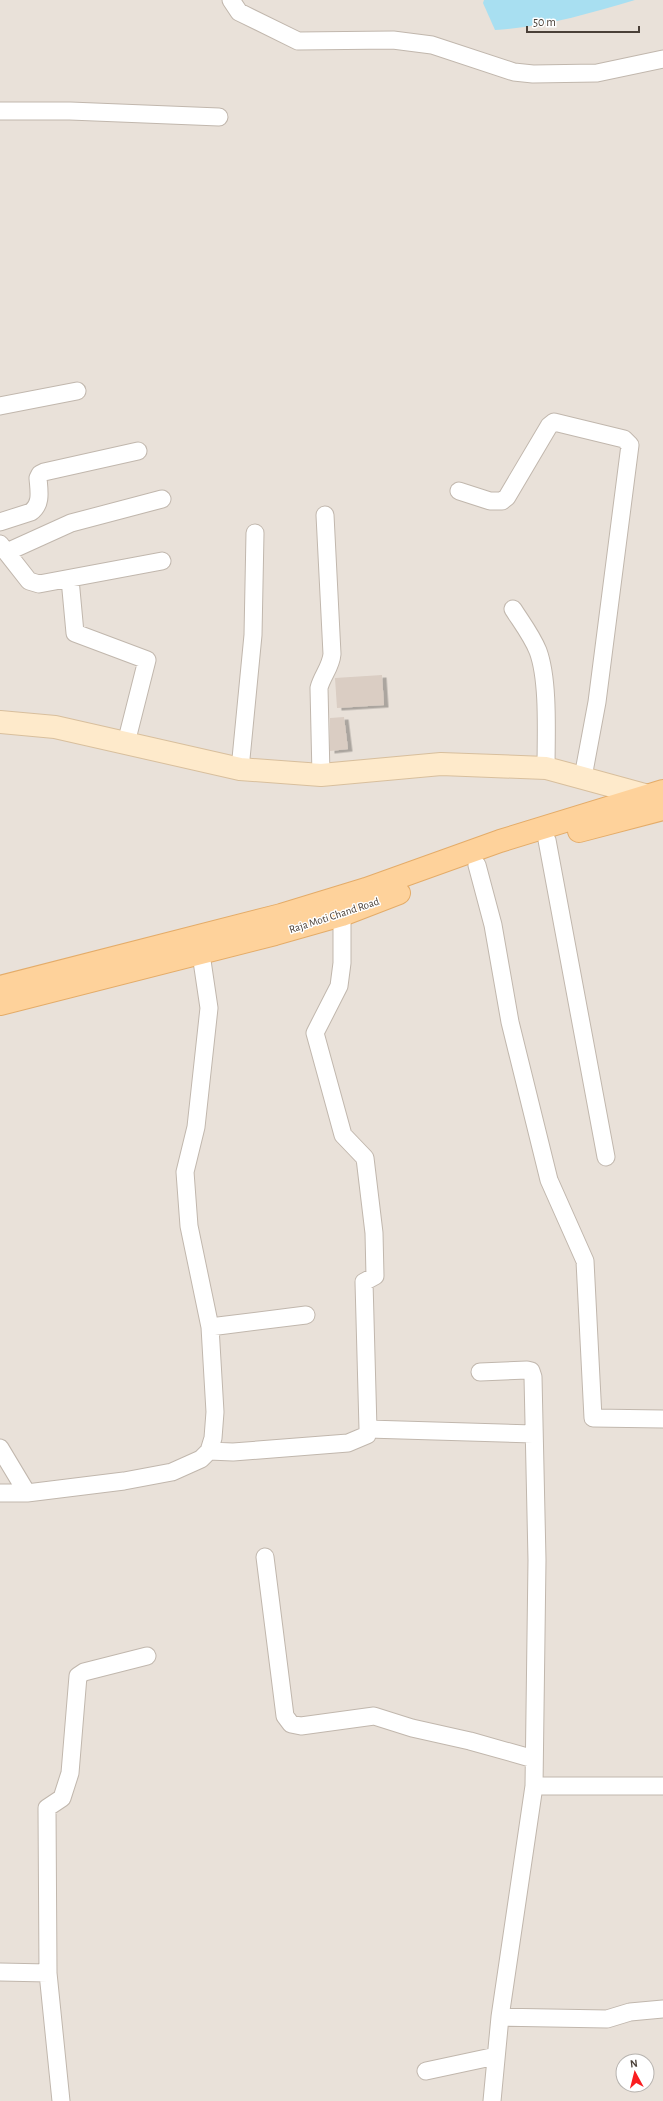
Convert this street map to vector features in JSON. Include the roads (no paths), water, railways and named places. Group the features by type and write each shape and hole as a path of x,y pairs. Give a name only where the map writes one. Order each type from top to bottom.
{"main road":[{"path":"0,987 295,911 366,890 500,841 654,793"},
{"name":"Raja Moti Chand Road","path":"0,1004 201,954 342,915 547,840 663,808"}],"street":[{"path":"231,0 239,12 298,41 394,40 424,44 514,72 533,74 597,73 663,59"},
{"path":"0,112 70,111 219,117"},
{"path":"0,406 77,391"},
{"path":"459,491 490,501 502,501 507,497 549,426 554,422 624,439 630,445 597,702 583,777"},
{"path":"0,522 36,509 39,504 38,478 40,474 138,451"},
{"path":"162,499 71,523 3,548 29,581 34,584 45,584 162,561"},
{"path":"321,775 319,688 321,680 330,664 332,654 326,515"},
{"path":"240,769 253,635 255,533"},
{"path":"70,579 75,633 147,660 126,743"},
{"path":"513,609 532,637 539,653 545,695 546,768"},
{"path":"0,722 55,727 240,769 321,775 441,764 546,768 654,793 663,808"},
{"path":"547,840 606,1157"},
{"path":"477,865 493,925 510,1022 549,1180 585,1260 593,1418 663,1420"},
{"path":"209,1451 233,1452 348,1443 366,1435 368,1429 364,1282 375,1276 374,1233 365,1158 343,1136 316,1034 339,986 342,963 342,915"},
{"path":"0,1493 27,1493 124,1481 172,1472 201,1459 209,1451 214,1438 215,1412 210,1327 189,1226 185,1172 196,1127 209,1008 201,954"},
{"path":"210,1327 306,1315"},
{"path":"480,1372 527,1370 531,1371 533,1377 533,1434 537,1560 534,1786 500,2018 492,2101"},
{"path":"368,1429 533,1434"},
{"path":"0,1448 27,1493"},
{"path":"264,1557 285,1716 292,1724 301,1726 374,1716 412,1728 470,1741 534,1759"},
{"path":"61,2101 48,1973 46,1808 62,1798 70,1773 76,1680 78,1676 84,1672 147,1656"},
{"path":"534,1786 663,1786"},
{"path":"0,1972 48,1973"},
{"path":"500,2018 607,2019 630,2012 663,2009"},
{"path":"426,2072 496,2056"}],"water":[{"path":"484,0 635,0 583,15 548,23 495,30 483,3"}]}
